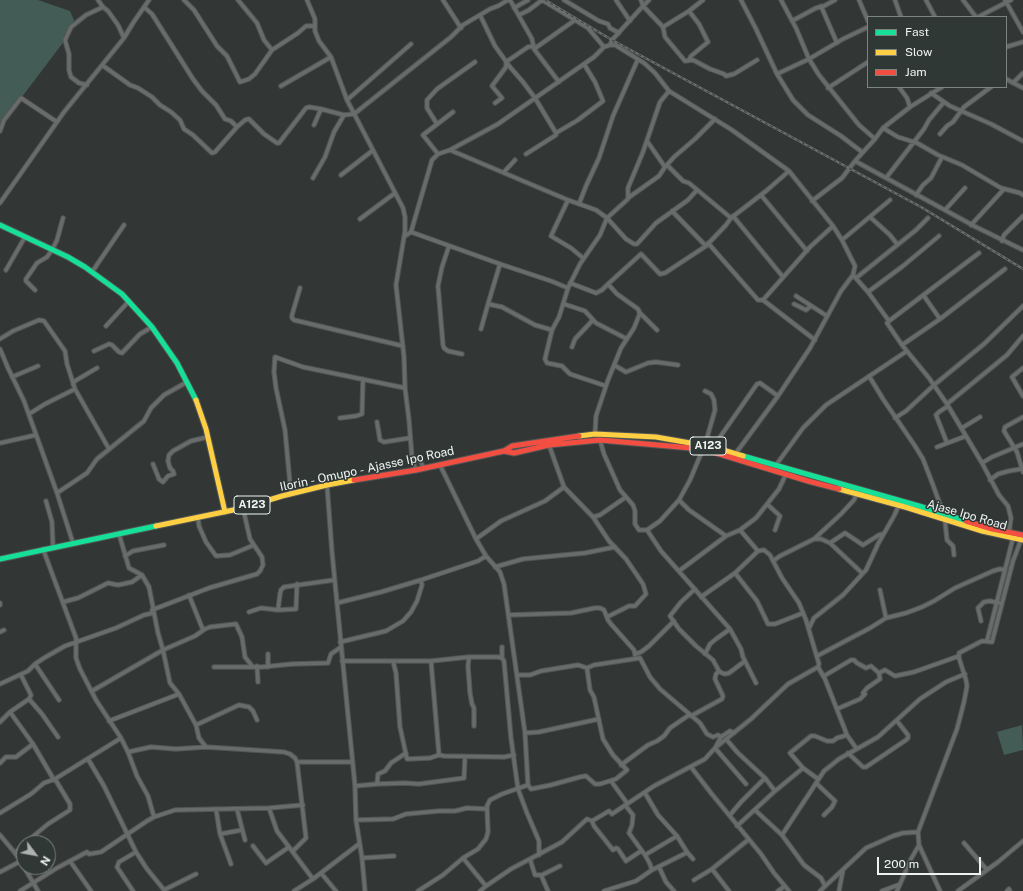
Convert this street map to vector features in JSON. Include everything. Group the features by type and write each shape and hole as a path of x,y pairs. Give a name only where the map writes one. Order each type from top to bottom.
{"main road":[{"path":"0,226 68,257 92,272 107,282 152,326 174,357 195,398 208,437 225,512"},
{"name":"Ilorin - Omupo - Ajasse Ipo Road","path":"0,559 243,508 327,485 416,470 504,451 512,446 595,434 652,437 704,447 786,474 899,505 906,505"},
{"name":"Ilorin - Omupo - Ajasse Ipo Road","path":"504,451 514,453 549,445 600,440 713,447 906,505"},
{"name":"Ajase Ipo Road","path":"906,505 941,513 1009,533 1022,539"},
{"name":"Ajase Ipo Road","path":"906,505 945,521 1022,539"}],"street":[{"path":"98,0 118,25 124,38"},
{"path":"0,203 57,122 124,38 149,0"},
{"path":"184,0 194,10 217,46 226,56 240,82 249,79 255,74 272,50 306,26 314,26"},
{"path":"238,0 257,23 264,40 272,50"},
{"path":"307,0 315,19 314,26 319,41 332,57 346,100 403,208 405,217 405,236 396,285 403,346 405,388 412,458 416,470"},
{"path":"443,0 461,28"},
{"path":"102,65 130,85 152,97 180,120 184,129 200,141 212,153 215,152 236,127 245,120 249,119 273,141 279,143 306,108 321,109 344,115 354,114 461,28 490,8 498,6 509,0 532,39 534,47 559,82"},
{"path":"514,8 528,0"},
{"path":"519,15 529,10 542,0 588,28 604,47"},
{"path":"564,0 568,4 599,21 608,24 610,28 619,33"},
{"path":"616,0 630,22"},
{"path":"641,0 643,6 663,27 665,37 685,61 693,60 726,76 734,74 757,60"},
{"path":"405,236 411,232 432,160 438,154 450,150 498,124 594,57 604,47 610,44 649,0"},
{"path":"663,27 689,11 703,0"},
{"path":"741,0 777,74 793,100 808,115 841,136 862,152"},
{"path":"781,0 796,28 809,59 828,88 859,125 875,139"},
{"path":"792,21 835,0"},
{"path":"859,0 867,19"},
{"path":"895,0 901,16"},
{"path":"926,0 934,16"},
{"path":"963,0 976,16"},
{"path":"979,16 1006,1 1011,0"},
{"path":"1006,1 1023,32"},
{"path":"821,6 837,43"},
{"path":"87,85 79,83 71,77 69,70 69,54 65,40 71,27 86,15 103,7"},
{"path":"144,7 152,14 197,85 216,105 225,119 231,121 236,127"},
{"path":"689,11 699,24 708,42 691,56 689,60"},
{"path":"480,15 495,46 535,98 556,133"},
{"path":"495,103 502,98 492,86 506,67 506,62 528,47 534,47 575,20"},
{"path":"777,74 809,59 867,28"},
{"path":"1007,47 1023,42"},
{"path":"346,100 411,44"},
{"path":"610,44 615,45 638,59 655,73 669,91 715,119 790,171 833,226 842,240 855,266 854,276 868,292 889,321 887,323 934,385 962,428 990,480 1002,500 1008,506 1011,518 1009,533"},
{"path":"281,86 332,57"},
{"path":"579,204 599,158 613,116 638,59"},
{"path":"437,124 427,108 428,100 437,89 475,62"},
{"path":"828,88 867,63"},
{"path":"526,154 578,120 603,100 595,82 584,64"},
{"path":"1013,83 1023,73"},
{"path":"1007,80 1023,88"},
{"path":"900,88 907,98 910,107"},
{"path":"812,201 842,178 883,128 910,107 940,88"},
{"path":"940,134 953,122 964,107 990,88"},
{"path":"628,198 628,188 647,141 660,102 669,91"},
{"path":"931,93 950,106 962,110 1023,141"},
{"path":"0,131 4,120 21,98 57,122"},
{"path":"886,178 944,102"},
{"path":"314,125 321,109"},
{"path":"438,154 423,135 453,112"},
{"path":"313,178 325,157 334,132 344,115"},
{"path":"606,386 570,374 562,366 546,362 545,359 552,330 564,304 570,283 584,258 600,235 607,218 628,198 659,176 674,157 715,119"},
{"path":"883,128 898,138 914,142 942,157 962,164 1004,189 1022,193"},
{"path":"647,141 666,166 683,181 689,183 732,217 783,277"},
{"path":"450,150 568,200 596,210 607,218 626,239 637,244 656,223 698,190"},
{"path":"341,175 372,151"},
{"path":"916,195 923,185 931,178 942,157"},
{"path":"504,172 515,160"},
{"path":"855,161 971,225 1023,250"},
{"path":"570,283 596,293 602,290 641,254 661,274 707,244 732,217 790,171"},
{"path":"944,210 965,188"},
{"path":"971,225 1004,189"},
{"path":"360,219 395,193"},
{"path":"761,195 807,251"},
{"path":"568,200 552,236 555,240 584,258"},
{"path":"842,240 890,200"},
{"path":"672,211 707,244 758,300 763,300 815,340"},
{"path":"1002,241 1004,235 1023,216"},
{"path":"870,217 890,235 897,244"},
{"path":"35,290 26,281 27,276 37,263 47,257 52,250 57,240 63,218"},
{"path":"736,454 778,396 815,340 841,291 854,276 916,230 928,218"},
{"path":"92,272 124,225"},
{"path":"763,300 807,251 833,226"},
{"path":"411,232 500,264 551,280 568,288"},
{"path":"868,292 903,266 939,236"},
{"path":"6,270 25,237"},
{"path":"449,246 438,286 443,345 448,351 462,354"},
{"path":"889,321 979,253"},
{"path":"481,329 500,264"},
{"path":"902,344 940,319 1005,269"},
{"path":"608,284 657,330"},
{"path":"300,288 292,315 294,320 403,346"},
{"path":"796,296 827,316"},
{"path":"924,296 940,319"},
{"path":"106,326 129,302"},
{"path":"488,304 502,307 535,325 552,330"},
{"path":"564,304 585,311 596,323 627,339"},
{"path":"794,304 806,310 811,306"},
{"path":"895,418 921,398 934,385 984,344 1023,306"},
{"path":"595,434 596,416 606,386 614,365 634,328 640,314 639,312"},
{"path":"0,339 13,331 39,320 44,321 65,351 67,364 75,389 109,449"},
{"path":"572,347 575,339 593,320"},
{"path":"94,351 109,344 122,353 140,334 152,326"},
{"path":"947,443 936,415 1007,355 1023,336"},
{"path":"0,349 29,414 73,543"},
{"path":"776,465 811,419 826,405 845,394 907,351"},
{"path":"291,494 285,430 275,378 275,357 303,367 405,388"},
{"path":"614,365 626,372 648,362 678,365"},
{"path":"12,377 38,366"},
{"path":"73,384 75,381 96,368"},
{"path":"1023,368 1012,377 1023,396"},
{"path":"869,376 895,418 915,446 926,468 941,507 941,513"},
{"path":"340,418 362,414 363,379"},
{"path":"57,493 88,473 97,459 144,421 152,408 164,395 187,382"},
{"path":"713,447 757,384 760,383 778,396"},
{"path":"29,414 75,389"},
{"path":"600,440 601,446 620,490 633,505 635,511 634,524 639,530 647,530 660,521 679,500 686,489 704,447 716,410 711,394 705,391"},
{"path":"962,428 980,417"},
{"path":"990,480 998,474 1009,471 1022,471 1017,452 1005,434 1005,427 1023,417"},
{"path":"377,422 380,440 384,442 410,438"},
{"path":"0,442 36,435"},
{"path":"937,447 966,436"},
{"path":"153,464 159,479 163,482 168,476 174,474 168,461 169,455 173,451 192,441 208,437"},
{"path":"982,463 992,457 1023,444"},
{"path":"549,445 564,487 593,517 609,541 615,546 643,584 646,594 635,606 629,606 607,617"},
{"path":"412,458 420,461 424,468"},
{"path":"440,465 476,539 486,556 500,572 504,584 525,733 528,785 531,789 551,786 586,776 595,784 611,781 626,770 607,747 603,739 600,719 594,697 590,690 587,668"},
{"path":"678,571 726,536 740,530 756,518 778,489 786,474"},
{"path":"327,485 334,580 355,786 356,820 365,891"},
{"path":"476,539 502,521 545,500 564,487"},
{"path":"773,561 814,539 841,514 854,500 857,493"},
{"path":"593,517 605,512 626,497"},
{"path":"46,500 52,522 53,547"},
{"path":"679,500 688,510 726,536"},
{"path":"767,504 780,516 775,530"},
{"path":"808,629 814,618 843,595 869,564 899,505"},
{"path":"0,684 28,671 54,651 189,595 257,574 263,565 262,557 250,539 243,508"},
{"path":"198,518 199,526 206,542 216,556 230,555 254,545"},
{"path":"945,521 947,540 953,546 954,555"},
{"path":"647,530 661,551 730,629 741,649 756,683"},
{"path":"740,530 758,551"},
{"path":"830,543 845,532 863,545 883,534"},
{"path":"119,534 130,568 142,575 149,587 152,601 152,611 163,650 170,683 179,694 196,725 200,738 206,747"},
{"path":"987,641 1013,538"},
{"path":"814,539 822,539 830,543 862,573"},
{"path":"879,673 885,670 895,676 914,672 959,656 961,652 982,640 992,642 1022,539"},
{"path":"125,556 133,551 164,544"},
{"path":"495,567 523,559 585,553 615,546"},
{"path":"43,549 77,642 76,658 92,691 128,752 137,776 148,796 154,817"},
{"path":"701,597 735,573 758,551 764,550 770,555 782,578 799,603 817,656 819,664 818,667 824,676 847,735 856,748"},
{"path":"337,603 421,580 486,556"},
{"path":"817,656 886,618 922,607 954,588 992,571 1000,569 1005,570"},
{"path":"735,573 756,601 768,624 775,624 803,613"},
{"path":"63,602 78,598 108,584 118,585 132,582 142,575"},
{"path":"278,610 282,589 284,587 296,584 334,580"},
{"path":"214,667 268,667 292,664 328,663 331,654 341,644 386,631 403,621 417,602 422,585 421,580"},
{"path":"249,612 261,608 278,610 296,609 296,584"},
{"path":"695,590 681,602 670,616 679,630 713,660 719,671 724,674 728,673 745,661"},
{"path":"880,590 886,618"},
{"path":"189,595 203,630"},
{"path":"981,621 978,608 984,602 1002,604"},
{"path":"509,615 571,613 595,608 604,610 610,624 634,650 637,657 656,684 690,716 700,723 709,736 720,737"},
{"path":"806,620 814,618"},
{"path":"518,675 530,675 541,671 578,665 587,668 594,665 637,657 674,621"},
{"path":"92,691 163,650 195,636 203,630 215,626 236,624 242,637 245,657 252,666"},
{"path":"705,654 710,644 730,629"},
{"path":"502,647 502,658 504,661 518,789 528,818 539,841 539,855"},
{"path":"268,654 268,667"},
{"path":"940,891 919,845 918,832 960,717 967,686 959,656"},
{"path":"241,661 245,657"},
{"path":"342,661 431,661 469,657 502,658"},
{"path":"469,657 468,666 470,693 474,708 474,726"},
{"path":"824,676 851,660 854,660 856,663 866,668 871,666 879,673 880,679 867,688 863,693 865,694 860,699 837,709"},
{"path":"393,661 396,673 400,721 408,759 430,758 439,755 465,757 504,757 514,755"},
{"path":"431,661 439,755"},
{"path":"36,664 59,700"},
{"path":"257,666 258,682"},
{"path":"481,891 511,869 562,842 587,819 592,821 609,811 612,814 626,804 704,759 715,748 750,720 788,684 818,667"},
{"path":"621,764 648,745 657,741 670,728 722,699 723,696 715,679 716,674 719,671"},
{"path":"782,835 824,771 848,753 878,737 897,721 920,698 946,682 965,674"},
{"path":"0,722 10,712 29,699 31,694 30,691 21,675"},
{"path":"110,721 179,694"},
{"path":"29,699 58,737"},
{"path":"196,725 239,705 249,707 253,711 257,720"},
{"path":"10,712 33,744 70,804 70,810 36,835"},
{"path":"525,733 539,732 600,719"},
{"path":"848,753 863,767 866,767 908,738 908,735 897,721"},
{"path":"715,748 720,737 730,731 734,733"},
{"path":"824,815 832,807 835,801 790,753 811,736 827,741 833,741 847,735"},
{"path":"0,813 31,794 44,783 54,779 121,738"},
{"path":"726,739 738,753 765,778 775,791"},
{"path":"0,763 6,758 16,757 33,744"},
{"path":"128,752 156,747 206,747 284,752 290,754 295,758 296,762 303,805 306,838 292,851"},
{"path":"715,748 746,784"},
{"path":"378,784 378,774 385,771 391,763 406,753"},
{"path":"355,786 405,783 419,784 464,778 465,757"},
{"path":"88,758 104,786 136,852 164,891 196,874"},
{"path":"296,762 352,762"},
{"path":"691,767 789,891"},
{"path":"737,826 775,791 803,768"},
{"path":"730,815 765,778"},
{"path":"611,781 633,815 629,833 645,855 652,870"},
{"path":"418,891 443,875 463,858 478,849 488,837 488,803 490,800 528,785"},
{"path":"645,793 660,818 677,836 693,859"},
{"path":"20,891 87,852 89,854 101,852 127,833 154,817 175,810 269,808 303,805"},
{"path":"269,808 277,831 313,879"},
{"path":"356,820 392,819 406,814 455,811 467,808 488,809"},
{"path":"216,809 220,834 231,864"},
{"path":"237,809 245,840"},
{"path":"755,810 782,835 804,865 821,878 823,889"},
{"path":"592,821 594,826 613,850 616,848 618,849 626,861 641,851"},
{"path":"220,834 242,830"},
{"path":"823,889 859,854 874,844 898,834 918,832"},
{"path":"645,855 677,836"},
{"path":"1,837 15,852"},
{"path":"694,880 712,869 748,840"},
{"path":"958,891 998,862 1023,841"},
{"path":"964,843 987,870"},
{"path":"294,891 313,879 359,844"},
{"path":"897,891 898,885 919,845"},
{"path":"253,846 266,863 289,847"},
{"path":"133,891 117,867 119,862 136,852"},
{"path":"604,891 636,880 687,852"},
{"path":"362,858 394,856"},
{"path":"463,858 486,886"},
{"path":"530,859 536,875 541,875 560,866"},
{"path":"70,861 91,891"},
{"path":"0,872 16,864"},
{"path":"658,867 666,882 674,891"},
{"path":"712,869 729,891"},
{"path":"839,891 843,870"},
{"path":"321,873 336,891"},
{"path":"28,875 38,891"},
{"path":"541,875 548,891"},
{"path":"882,891 898,885"},
{"path":"778,891 785,886"},
{"path":"1006,891 1009,889 1010,891"}],"green space":[{"path":"0,0 38,0 70,11 74,20 65,40 3,122 0,131"},
{"path":"1022,725 1023,750 1004,755 997,732"}],"railway":[{"path":"545,0 612,40 921,207 1023,269"}],"traffic: fast":[{"path":"0,225 68,257 85,267 122,294 152,327 177,363 196,400"},
{"path":"743,456 919,506 966,521"},
{"path":"0,559 156,526"}],"traffic: slow":[{"path":"196,400 206,429 225,512"},
{"path":"579,436 595,434 656,437 713,447 743,456"},
{"path":"156,526 243,508 282,496 354,480"},
{"path":"839,489 905,507 982,531 1023,540"}],"traffic: jam":[{"path":"354,480 416,470 504,451 512,446 579,436"},
{"path":"504,451 514,453 549,445 600,440 703,449 839,489"},
{"path":"966,521 992,529 1023,535"}]}
